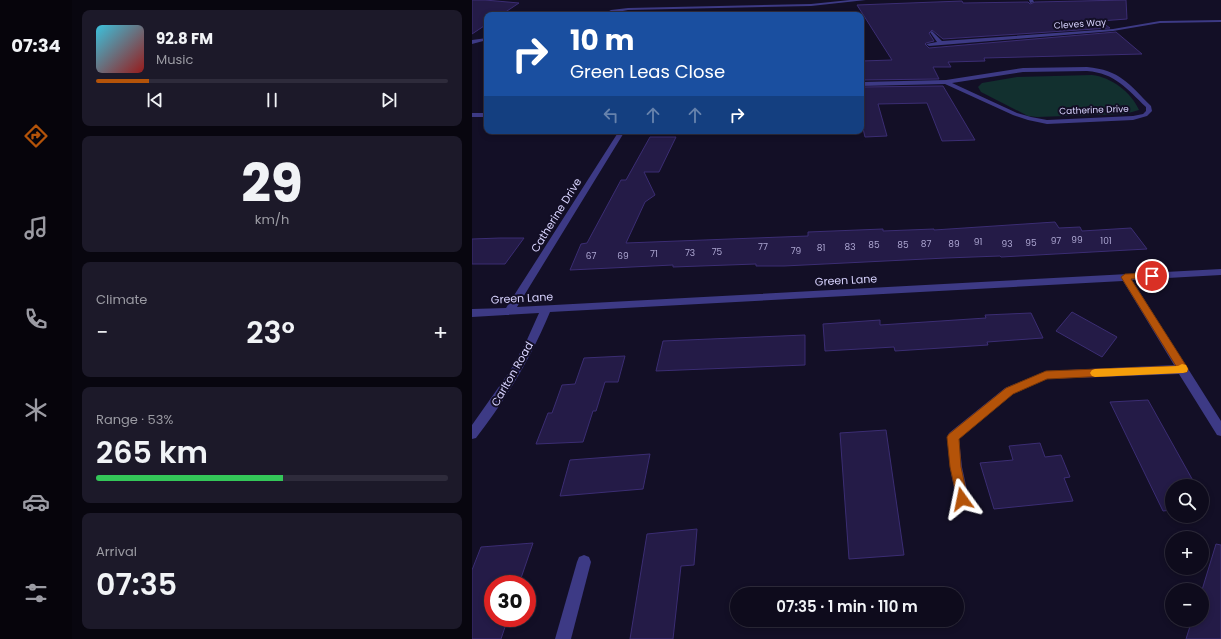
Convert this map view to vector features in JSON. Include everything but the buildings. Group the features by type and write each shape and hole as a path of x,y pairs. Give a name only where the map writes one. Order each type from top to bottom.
{"street":[{"path":"772,0 772,6"},
{"path":"611,12 628,9 811,5 864,0"},
{"name":"Cleves Way","path":"929,44 1114,30 1160,22 1221,21"},
{"path":"932,32 941,43"},
{"path":"472,42 484,40"},
{"name":"Catherine Drive","path":"864,84 946,82 1023,70 1100,70 1118,78 1149,107 1149,111 1145,115 1133,118 1041,121 1015,114 946,82"},
{"path":"472,115 484,115"},
{"name":"Catherine Drive","path":"509,311 620,134"},
{"name":"Green Lane","path":"472,313 1221,272"},
{"path":"1125,277 1221,431"},
{"name":"Carlton Road","path":"472,434 487,416 506,388 540,325 546,309"},
{"path":"962,499 956,467 953,437 1010,391 1046,375 1183,369"},
{"path":"563,639 584,562"}],"green space":[{"path":"1099,76 1120,86 1131,97 1139,110 1125,114 1028,116 981,92 978,87 982,83 1017,77"}],"slow traffic":[{"path":"1095,373 1183,369 1182,368"}],"route":[{"path":"962,499 956,467 953,437 1010,391 1046,375 1183,369 1125,277 1152,276"}]}
